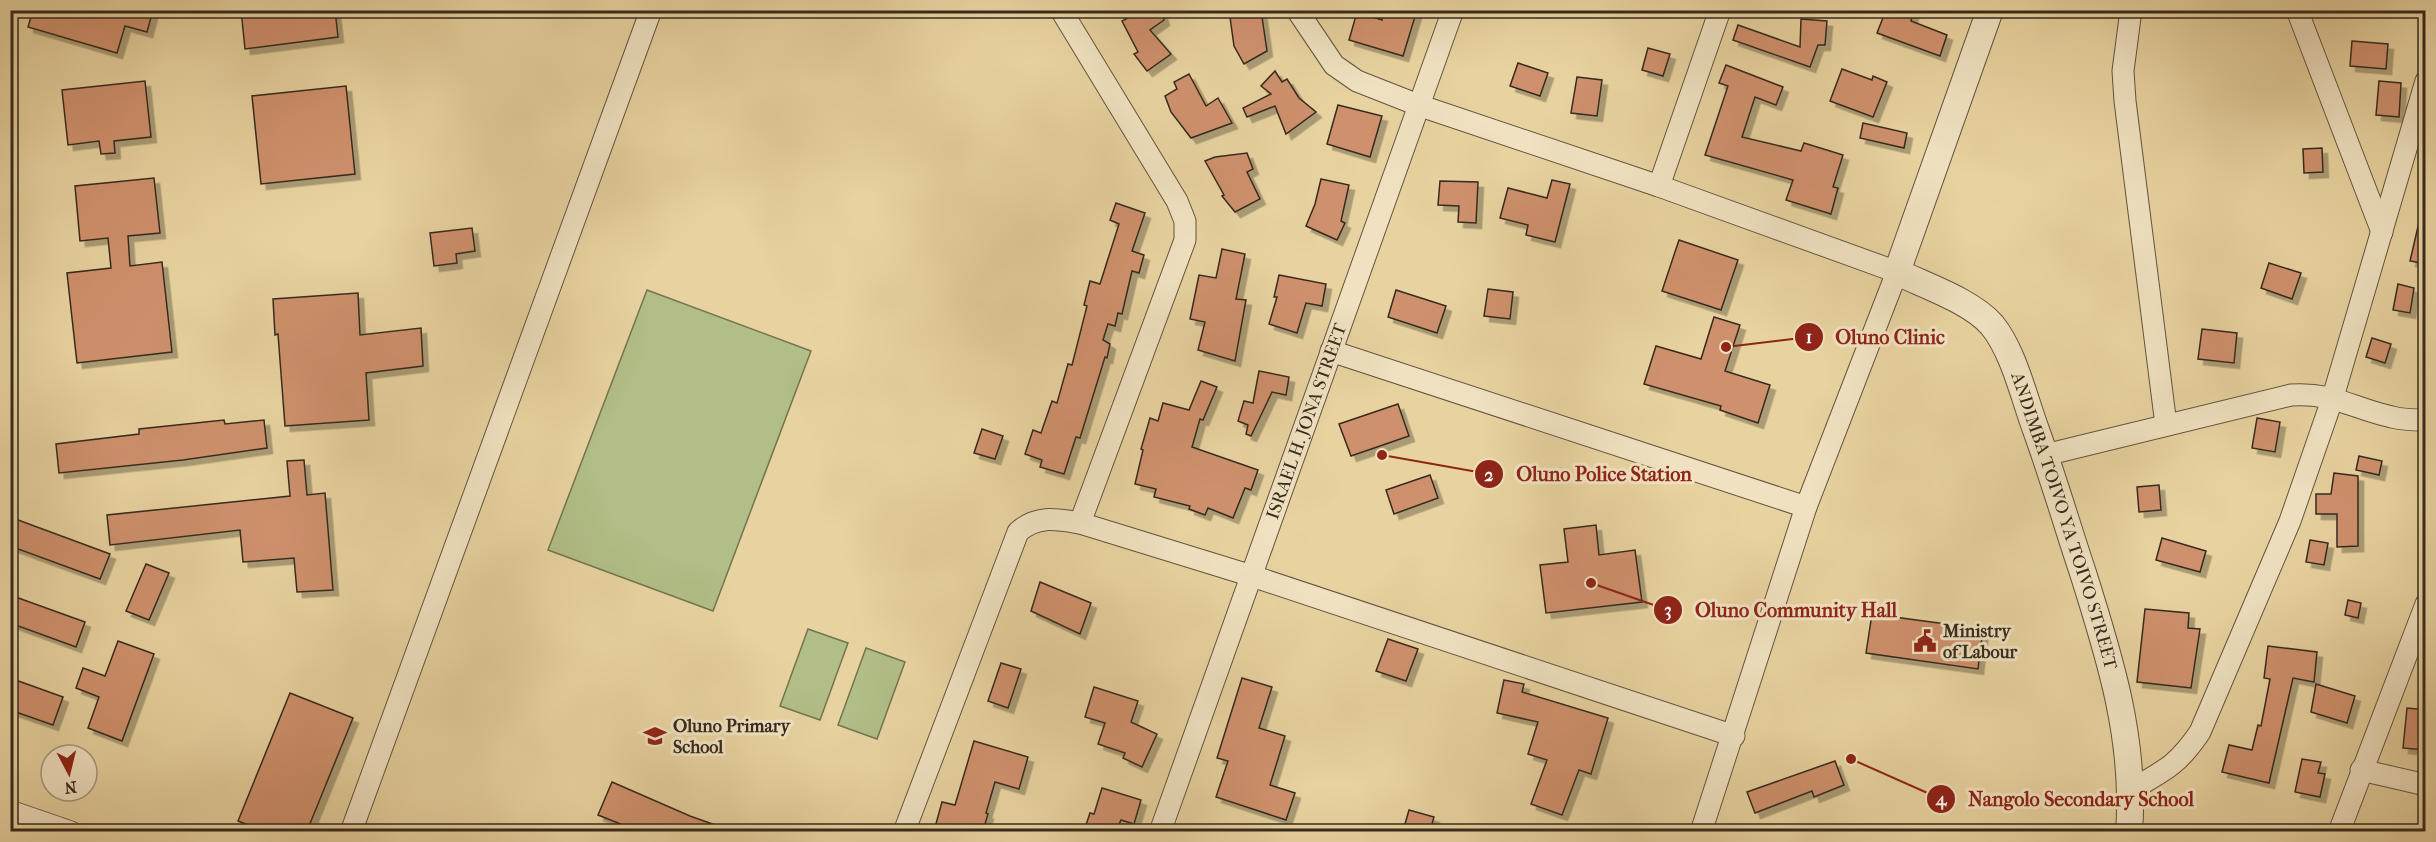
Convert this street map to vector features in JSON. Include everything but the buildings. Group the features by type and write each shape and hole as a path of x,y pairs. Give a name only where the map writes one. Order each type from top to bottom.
{"street":[{"path":"351,831 651,10"},
{"path":"1061,10 1177,201 1185,221 1185,240 1080,524"},
{"path":"1297,10 1334,65 1357,81 1418,105 1659,186 1897,272"},
{"name":"ISRAEL H. JONA STREET","path":"1160,831 1453,10"},
{"path":"1659,186 1720,10"},
{"path":"1701,831 1734,736 1806,507 1897,272 1990,10"},
{"path":"2131,10 2123,71 2125,101 2166,425"},
{"path":"2297,10 2382,232"},
{"path":"2131,790 2174,765 2187,752 2200,732 2290,520 2333,397 2426,81"},
{"name":"ANDIMBA TOIVO YA TOIVO STREET","path":"1897,272 1980,313 1993,327 2007,350 2045,455 2112,663 2125,726 2131,790 2129,831"},
{"path":"1330,351 1806,507"},
{"path":"2045,455 2291,395 2312,393 2333,397 2392,417 2426,420"},
{"path":"904,831 1018,532 1026,525 1041,519 1080,524 1252,576 1734,736"},
{"path":"2339,831 2426,604"},
{"path":"2361,770 2426,785"},
{"path":"10,811 71,831"}],"green space":[{"path":"647,290 811,351 713,611 548,550"},
{"path":"808,629 848,643 820,720 780,706"},
{"path":"866,648 905,662 877,739 838,725"}],"place":[{"name":"Oluno Clinic","path":"1726,347"},
{"name":"Oluno Police Station","path":"1382,455"},
{"name":"Oluno Community Hall","path":"1591,583"},
{"name":"Ministry of Labour","path":"1925,641"},
{"name":"Oluno Primary School","path":"655,736"},
{"name":"Nangolo Secondary School","path":"1851,759"}]}
